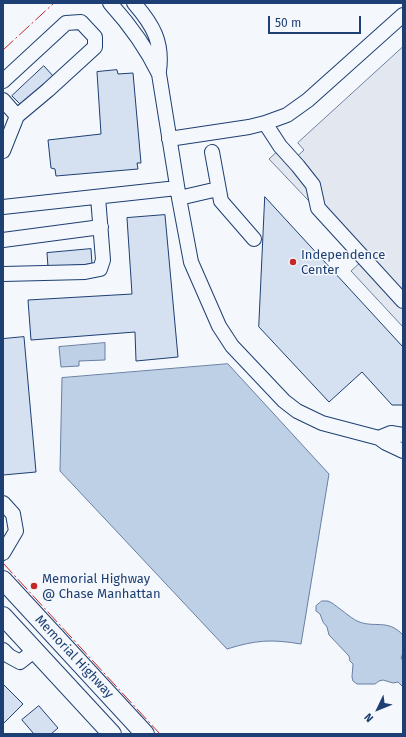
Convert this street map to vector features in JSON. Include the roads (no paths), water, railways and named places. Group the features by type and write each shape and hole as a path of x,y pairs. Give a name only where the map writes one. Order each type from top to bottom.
{"main road":[{"name":"Memorial Highway","path":"3,580 145,734"},
{"name":"Memorial Highway","path":"3,616 112,734"},
{"path":"35,650 53,634"}],"lane":[{"path":"110,3 139,37 159,74"},
{"path":"134,3 142,12 152,28 159,44 159,74 178,193 191,262 219,326 232,346 284,401 297,412 322,423 379,438 403,451"},
{"path":"169,139 214,133 265,123 287,115 301,106 403,14"},
{"path":"3,81 66,23 81,22 95,37 95,47 17,116 3,151"},
{"path":"3,100 17,116"},
{"path":"265,123 280,146 313,185 318,208 403,301"},
{"path":"212,152 220,201 254,239"},
{"path":"3,207 98,197 178,193 218,189"},
{"path":"3,274 85,272 100,268 104,260 98,197"},
{"path":"3,240 101,227"},
{"path":"379,438 391,434 403,436"},
{"path":"3,503 8,517 16,531 3,553"},
{"path":"3,650 9,656 20,662 35,650"}],"water":[{"path":"105,343 105,360 79,361 79,366 61,367 59,347"},
{"path":"228,364 329,474 301,644 281,641 264,641 227,649 60,471 62,378"},
{"path":"322,601 332,603 357,621 386,625 392,627 403,635 403,653 401,658 403,661 403,687 398,682 393,683 383,680 375,684 357,684 353,681 353,664 350,661 349,656 329,635 327,627 320,614 316,611 316,606"}],"place":[{"name":"Independence Center","path":"293,262"},
{"name":"Memorial Highway @ Chase Manhattan","path":"34,586"}]}
